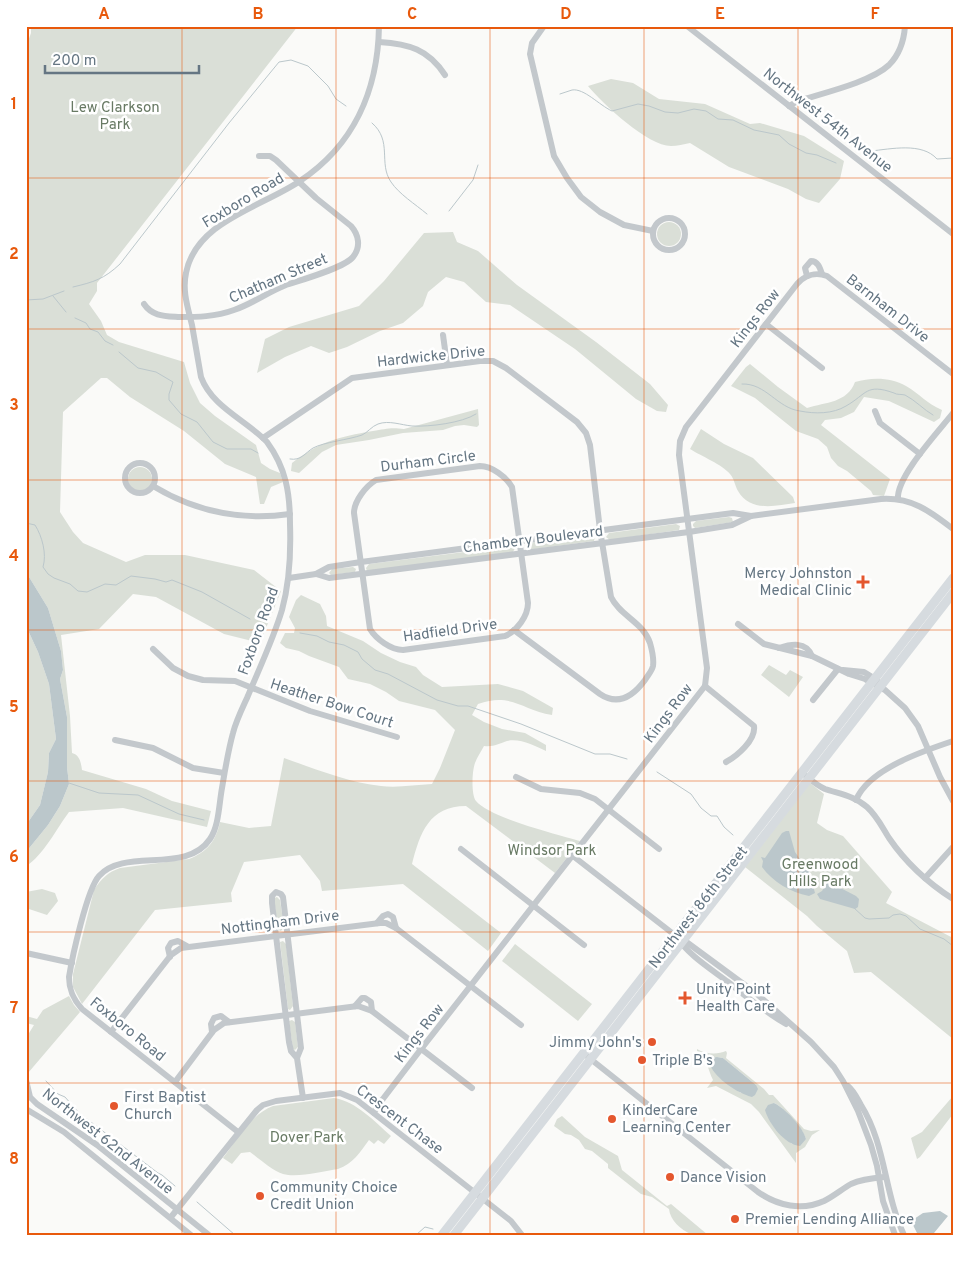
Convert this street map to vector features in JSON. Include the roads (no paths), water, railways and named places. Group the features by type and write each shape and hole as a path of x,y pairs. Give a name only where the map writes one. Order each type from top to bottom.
{"main road":[{"name":"Northwest 86th Street","path":"587,1056 683,942 953,578"},
{"name":"Northwest 86th Street","path":"876,683 953,593"},
{"name":"Northwest 86th Street","path":"442,1235 479,1195 587,1056 676,936 805,776"},
{"name":"Northwest 86th Street","path":"454,1235 479,1195"}],"street":[{"name":"Foxboro Road","path":"238,1132 82,1009 73,997 69,984 72,963 90,893 99,876 116,865 182,857 195,853 211,838 214,832 224,773 235,726 282,611 289,578 290,493 284,471 274,452 262,438 217,402 207,392 200,377 189,317 185,282 189,263 198,246 216,228 257,203 298,182 337,148 356,121 369,94 379,42 379,26"},
{"path":"544,26 532,43 530,54 551,144 559,165 575,190 592,207 624,225 654,231"},
{"name":"Northwest 54th Avenue","path":"687,26 953,234"},
{"path":"789,106 798,101 862,80 883,70 896,56 904,36 905,26"},
{"path":"379,42 403,44 420,50 434,61 445,75"},
{"path":"259,156 270,156 276,160 298,182"},
{"name":"Chatham Street","path":"144,304 152,313 166,316 209,317 234,310 282,287 349,261 356,251 357,237 351,226 298,182"},
{"path":"672,217 684,226 684,240 674,250 662,248 654,239 654,231 659,221 672,217"},
{"path":"811,261 816,262 822,274 807,276 805,268 811,261"},
{"name":"Barnham Drive","path":"822,274 953,374"},
{"name":"Kings Row","path":"374,1113 705,686 707,668 679,455 682,434 766,324 798,284 807,276"},
{"path":"766,324 822,368"},
{"path":"443,335 447,364"},
{"name":"Hardwicke Drive","path":"262,438 352,378 447,364 487,360 499,363 582,427 589,439 600,530 611,597 617,606 642,628 650,643 654,661 652,670 635,693 630,696 617,699 604,697 514,630"},
{"path":"875,411 880,423 920,454"},
{"path":"898,499 897,493 902,482 920,454 953,413"},
{"path":"136,464 148,465 155,475 154,486 147,492 135,492 126,484 127,471 136,464"},
{"name":"Durham Circle","path":"361,562 354,509 357,500 369,486 380,479 480,466 489,467 512,487 520,542"},
{"path":"154,486 188,504 217,513 241,515 290,514"},
{"name":"Chambery Boulevard","path":"289,578 316,574 329,567 361,562 600,530 733,513 751,516 881,499 908,501 926,509 953,529"},
{"name":"Chambery Boulevard","path":"316,574 329,578 689,532 732,525 751,516"},
{"name":"Hadfield Drive","path":"361,562 370,629 376,636 394,649 403,650 505,636 514,630 525,616 528,608 520,542"},
{"path":"738,624 764,644 778,648 796,644 808,649 812,656 840,670 864,672 897,700 912,717 953,800"},
{"name":"Heather Bow Court","path":"152,649 173,668 188,676 203,680 235,681 325,716 397,737"},
{"path":"813,700 840,670"},
{"path":"705,686 754,726 753,735 735,757 726,762"},
{"path":"115,740 153,748 193,768 224,773"},
{"path":"856,800 863,788 880,772 953,741"},
{"path":"805,776 826,789 856,800 873,812 902,855 925,878 953,899"},
{"path":"516,777 541,789 588,796 610,810 660,849"},
{"path":"925,878 953,847"},
{"path":"461,849 584,945"},
{"path":"573,856 676,936 774,1017 796,1029 822,1054 843,1081 858,1111 904,1235"},
{"path":"297,1058 301,1048 283,896 276,892 272,898 275,935 290,1048 297,1058 303,1098"},
{"name":"Nottingham Drive","path":"111,1032 170,956 177,950 187,946 377,923 386,923 396,928 521,1026"},
{"path":"26,953 72,963"},
{"path":"174,1082 219,1025 229,1022 355,1006 372,1011 472,1088"},
{"path":"587,1056 758,1192 773,1201 790,1206 808,1206 825,1200 858,1182 882,1177"},
{"name":"Northwest 62nd Avenue","path":"26,1080 30,1097 36,1104 97,1145 209,1235"},
{"name":"Crescent Chase","path":"171,1217 238,1132 263,1105 276,1101 340,1093 352,1096 374,1113 511,1221 522,1235"},
{"name":"Northwest 62nd Avenue","path":"26,1109 64,1132 191,1235"},
{"path":"882,1177 883,1201 895,1235"}],"waterway":[{"path":"73,287 98,279 120,264 229,123 279,62 291,60 308,66 328,86 336,99 346,106"},
{"path":"560,94 577,90 587,94 612,111 638,104 665,112 678,113 694,109 706,111 718,119 733,120 754,130 779,135 789,144 806,153 817,155 836,163"},
{"path":"372,123 382,137 387,175 391,182 403,195 427,214"},
{"path":"871,151 915,148 923,150 937,159 953,158"},
{"path":"449,211 473,180 478,165"},
{"path":"26,300 43,299 64,291"},
{"path":"53,296 66,312"},
{"path":"75,318 86,323 90,329 98,332 105,341 113,345"},
{"path":"119,352 138,368 156,372 173,382 169,400 181,414 197,422 213,442 227,449 251,449 258,453"},
{"path":"742,384 758,387 792,409 806,412 824,413 835,411 846,406 867,391 878,389 905,395 933,415"},
{"path":"290,459 300,458 318,446 362,435 382,423 427,426 454,422 476,414"},
{"path":"26,523 35,525 40,534 44,551 43,567 48,574 70,584 78,591 87,592 105,584 116,585 131,576 166,582 172,580 202,592 250,619"},
{"path":"300,633 317,636 329,642 344,645 358,652 362,659 375,670 388,674 437,700 458,706 468,706 521,724 595,754 610,754 627,759"},
{"path":"657,772 691,794 701,808 711,816 717,816 724,827 733,835"},
{"path":"69,783 99,793 138,795 179,814 204,820"},
{"path":"854,908 865,918 869,919 889,918 900,914 906,916 920,929 944,939 953,946"},
{"path":"46,1081 58,1094 65,1097 79,1113 175,1186"},
{"path":"197,1202 235,1235"},
{"path":"416,1235 425,1227 433,1229"}],"place":[{"name":"Mercy Johnston Medical Clinic","path":"863,582"},
{"name":"Unity Point Health Care","path":"685,998"},
{"name":"Jimmy John's","path":"652,1042"},
{"name":"Triple B's","path":"642,1060"},
{"name":"First Baptist Church","path":"114,1106"},
{"name":"KinderCare Learning Center","path":"612,1119"},
{"name":"Dance Vision","path":"670,1177"},
{"name":"Community Choice Credit Union","path":"260,1196"},
{"name":"Premier Lending Alliance","path":"735,1219"}],"park label":[{"name":"Lew Clarkson Park","path":"115,116"},
{"name":"Windsor Park","path":"552,850"},
{"name":"Greenwood Hills Park","path":"820,872"},
{"name":"Dover Park","path":"307,1137"}]}
